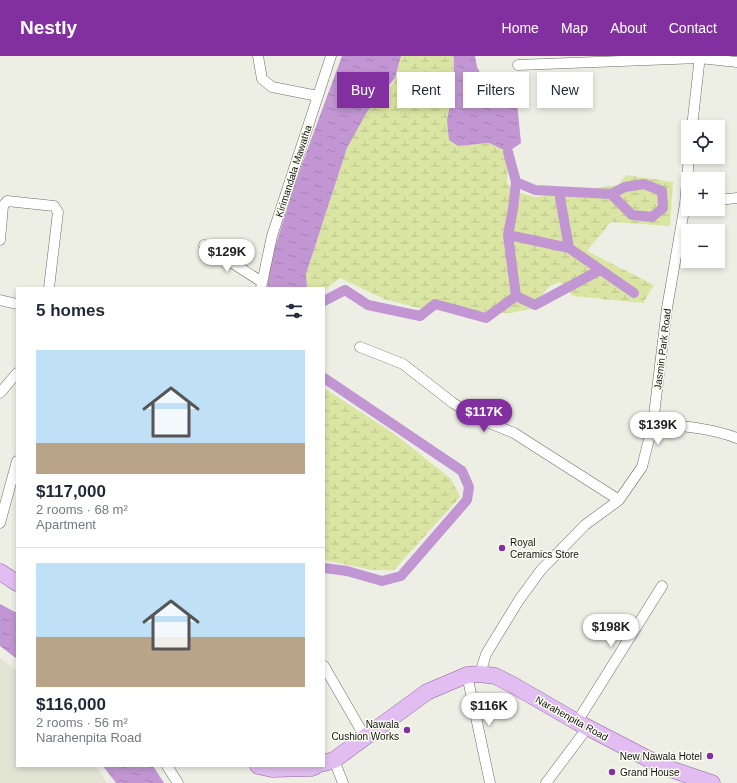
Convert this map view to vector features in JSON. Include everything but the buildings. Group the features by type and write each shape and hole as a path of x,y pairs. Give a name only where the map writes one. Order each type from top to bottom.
{"main road":[{"name":"Narahenpita Road","path":"473,675 495,676 583,725 664,767 712,783"},
{"path":"329,762 428,692 473,675"},
{"path":"263,767 272,769 314,767"}],"street":[{"path":"258,56 262,79 272,87 318,96"},
{"name":"Kirimandala Mawatha","path":"261,285 272,236 331,56"},
{"path":"693,120 700,57"},
{"path":"518,65 700,57 737,62"},
{"path":"725,199 737,198"},
{"path":"0,240 3,206 7,201 54,206 58,212 50,287"},
{"name":"Jasmin Park Road","path":"473,675 519,600 541,570 585,525 619,500 642,467 653,423 667,308 684,216"},
{"path":"204,245 261,285"},
{"path":"0,300 16,304"},
{"path":"360,346 403,364 453,403 482,420 514,433 619,500"},
{"path":"0,393 16,374"},
{"path":"653,423 701,428 737,438"},
{"path":"0,523 16,465"},
{"path":"546,783 583,725 662,586"},
{"path":"325,668 365,737"},
{"path":"473,675 490,783"},
{"path":"329,762 343,783"},
{"path":"168,767 178,783"}],"shaded area":[{"path":"0,658 16,670 16,767 97,767 107,783 0,783"}],"green space":[{"path":"401,56 453,56 454,72 397,72"},
{"path":"397,73 397,108 449,108 447,120 458,146 489,143 508,152 507,183 514,191 535,197 618,185 626,175 673,182 670,226 611,222 587,251 654,285 643,303 573,296 560,282 550,286 530,309 511,313 422,309 384,299 340,278 325,290 325,287 307,287 306,274 347,148 371,108 389,108 389,88 395,81"},
{"path":"325,389 396,435 451,479 460,497 394,570 372,570 325,560"}],"water":[{"path":"342,56 401,56 395,78 389,85 389,72 337,72 337,108 370,108 347,148 306,274 307,287 267,287 272,257 295,183"},
{"path":"453,56 475,56 480,72 463,72 463,108 518,108 521,143 508,152 489,143 458,146 449,140 447,120 449,108 455,108"},
{"path":"0,604 16,612 16,658 0,646"},
{"path":"104,767 154,767 164,783 116,783"}],"waterway":[{"path":"508,152 516,182 535,190 611,194 625,187 644,184 662,191 663,208 652,217 632,215 611,194"},
{"path":"325,300 345,290 368,305 420,316 435,304 486,318 516,296 508,235 516,182"},
{"path":"559,192 569,248"},
{"path":"508,235 569,248 634,293"},
{"path":"516,296 535,305 600,270"},
{"path":"325,379 462,471 469,487 467,500 401,576 382,581 347,571 325,568"}],"place":[{"name":"Royal Ceramics Store","path":"502,548"},
{"name":"Nawala Cushion Works","path":"407,730"},
{"name":"New Nawala Hotel","path":"710,756"},
{"name":"Grand House","path":"612,772"}]}
